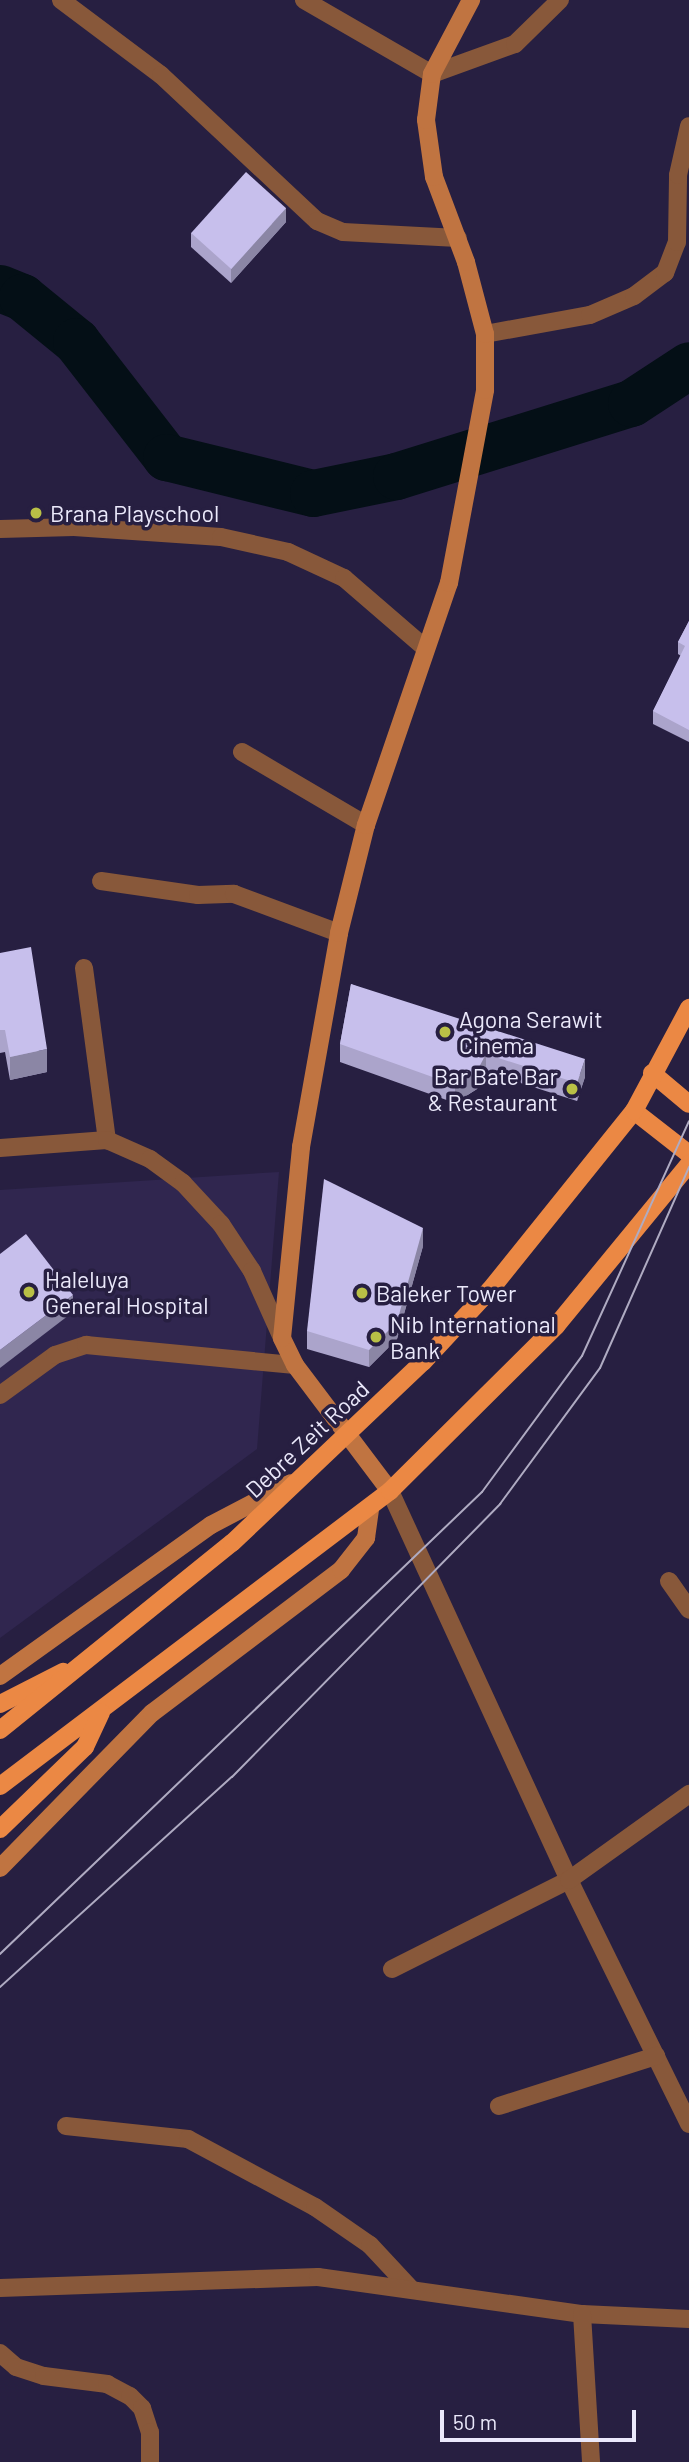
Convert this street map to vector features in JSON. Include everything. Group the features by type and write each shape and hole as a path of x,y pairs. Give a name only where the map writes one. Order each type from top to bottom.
{"main road":[{"name":"Debre Zeit Road","path":"0,1730 91,1659 306,1475 490,1290 634,1111 689,1008"},
{"path":"652,1073 689,1104"},
{"path":"634,1111 689,1154"},
{"path":"0,1786 390,1491 556,1326 689,1164"},
{"path":"0,1704 91,1659"},
{"path":"0,1829 85,1747 102,1708"}],"street":[{"path":"61,0 160,75 317,221 343,232 458,238"},
{"path":"303,0 432,74 515,44 560,0"},
{"path":"282,1338 301,1147 339,933 366,825 424,647 449,583 485,390 485,334 458,238 434,177 426,120 432,74 471,0"},
{"path":"485,334 590,315 634,296 665,273 677,242 678,175 689,126"},
{"path":"0,529 74,527 221,537 288,552 344,578 424,647"},
{"path":"242,752 366,825"},
{"path":"101,881 198,895 234,894 339,933"},
{"path":"84,968 107,1140"},
{"path":"0,1148 107,1140 150,1159 183,1183 221,1224 252,1272 295,1365 390,1491 569,1880 689,2124"},
{"path":"0,1395 55,1356 86,1345 295,1365"},
{"path":"0,1676 211,1525 306,1475"},
{"path":"0,1868 152,1713 341,1570 366,1538 370,1508"},
{"path":"668,1581 689,1609"},
{"path":"392,1969 569,1880 689,1794"},
{"path":"499,2106 656,2056"},
{"path":"66,2126 188,2139 315,2207 370,2245 411,2289"},
{"path":"0,2288 318,2277 582,2314 689,2319"},
{"path":"582,2314 592,2462"},
{"path":"0,2353 16,2367 44,2376 107,2384 130,2396 142,2408 150,2432 150,2462"}],"shaded area":[{"path":"279,1172 257,1449 0,1638 0,1190"}],"building":[{"path":"246,172 286,208 231,269 191,233"},
{"path":"689,621 689,730 653,711 685,646 678,642"},
{"path":"31,947 47,1049 10,1057 5,1030 0,1030 0,953"},
{"path":"351,984 585,1059 577,1083 486,1054 477,1071 455,1085 340,1044"},
{"name":"Baleker Tower","path":"324,1179 423,1228 397,1322 369,1350 307,1331"},
{"name":"Haleluya General Hospital","path":"26,1234 73,1295 0,1350 0,1254"}],"waterway":[{"path":"0,288 22,297 76,341 166,457 313,493 396,476 631,403 689,365"}],"tram line":[{"path":"0,1954 482,1492 582,1356 689,1121"},
{"path":"0,1987 232,1777 500,1504 600,1368 689,1167"}],"place":[{"name":"Brana Playschool","path":"36,513"},
{"name":"Agona Serawit Cinema","path":"445,1032"},
{"name":"Bar Bate Bar & Restaurant","path":"572,1089"},
{"name":"Haleluya General Hospital","path":"29,1292"},
{"name":"Baleker Tower","path":"362,1293"},
{"name":"Nib International Bank","path":"376,1337"}]}
